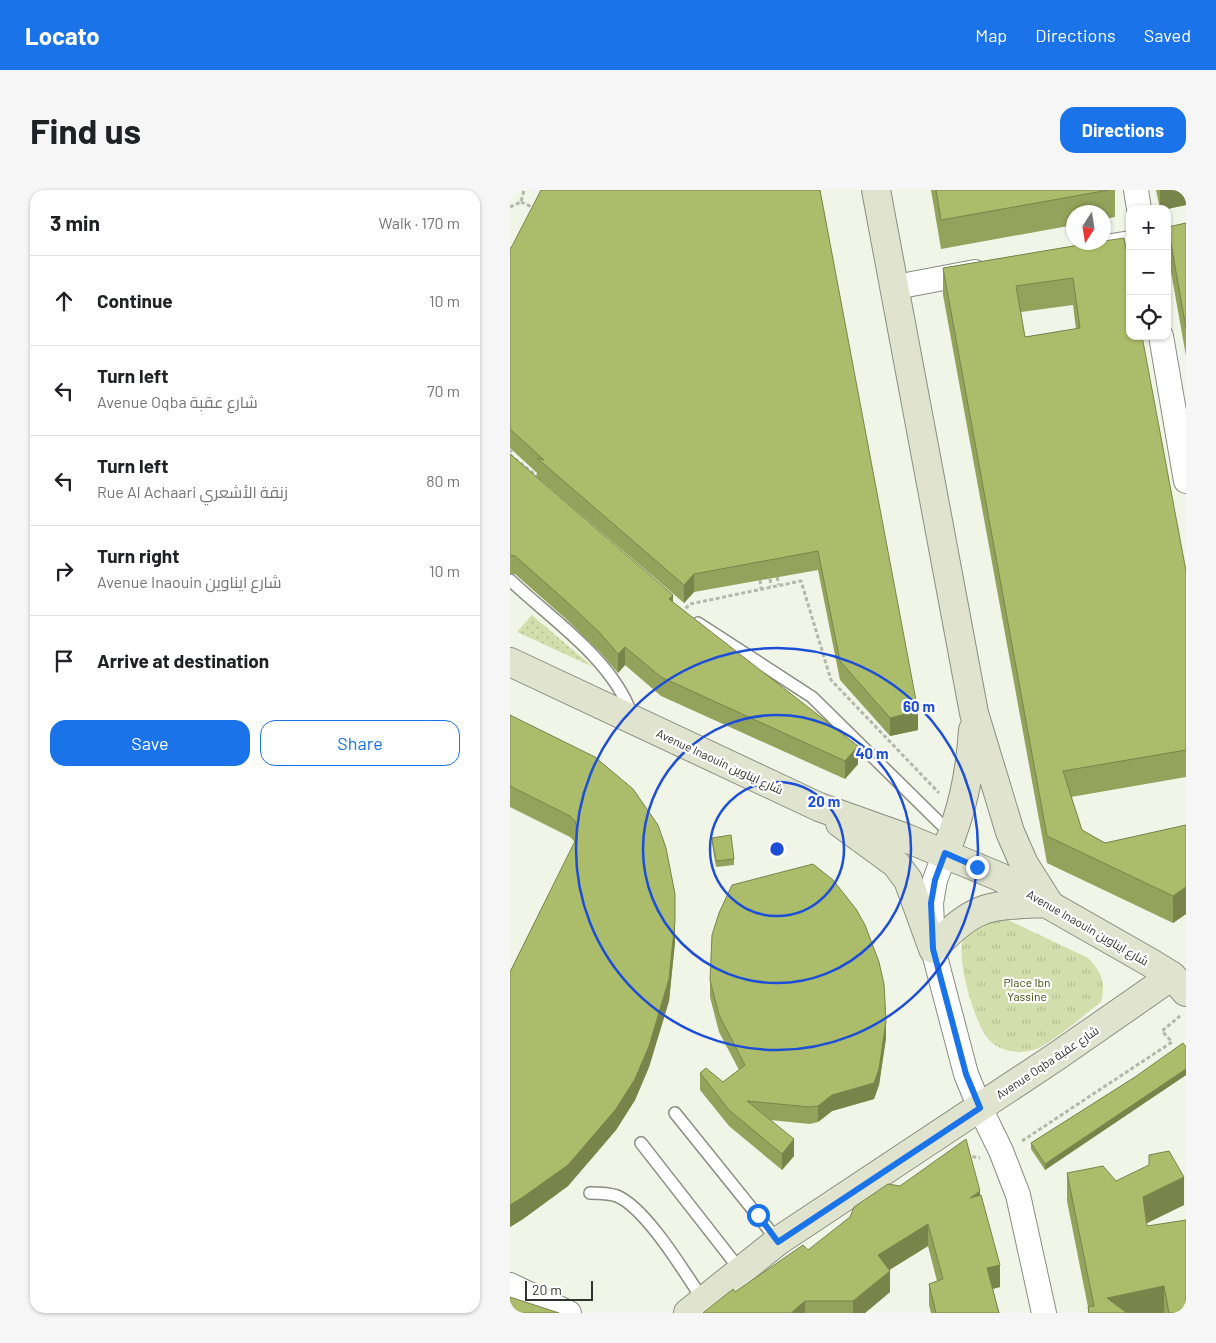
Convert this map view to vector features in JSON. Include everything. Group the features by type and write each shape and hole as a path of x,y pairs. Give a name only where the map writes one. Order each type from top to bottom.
{"street":[{"path":"876,190 896,286 974,713 1010,832 1024,864 1049,903 982,908 952,928 933,949"},
{"path":"1136,190 1138,205"},
{"path":"1071,254 1126,244"},
{"path":"896,286 993,268"},
{"path":"1162,340 1186,481"},
{"name":"Avenue Inaouin شارع ايناوين","path":"510,662 819,807 952,835 1000,877 1182,978"},
{"path":"933,949 931,903 935,880 952,835 970,767 974,713"},
{"path":"819,807 896,864 908,880 916,896 933,949 966,1074 1001,1151 1018,1195 1044,1313"},
{"name":"Avenue Oqba شارع عقبة","path":"695,1307 778,1242 939,1134 1182,978"},
{"path":"510,1285 569,1313"}],"lane":[{"path":"510,580 599,661 621,691 633,720"},
{"path":"684,615 812,697 952,835"},
{"path":"675,1113 778,1242"},
{"path":"641,1143 741,1271"},
{"path":"590,1193 604,1193 617,1196 639,1213 695,1307"}],"path":[{"path":"521,202 524,190"},
{"path":"521,202 533,208 540,204"},
{"path":"510,207 521,202"},
{"path":"511,452 547,484"},
{"path":"786,575 788,583"},
{"path":"777,577 779,585"},
{"path":"770,579 771,586"},
{"path":"760,580 761,588"},
{"path":"684,615 688,602 801,581 831,680 952,835"},
{"path":"826,682 831,680"},
{"path":"939,1134 950,1154 984,1159 1020,1142 1172,1042 1162,1031 1186,1011"}],"green space":[{"path":"532,615 593,667 517,632"},
{"name":"Place Ibn Yassine","path":"1006,919 1088,958 1100,973 1103,983 1101,1002 1046,1044 1037,1049 1024,1052 1008,1051 998,1047 984,1033 978,1022 968,992 962,962 963,940 977,922"}],"building":[{"path":"541,190 820,190 918,711 890,718 840,661 818,551 694,574 684,585 537,458 544,460 510,429 510,248"},
{"path":"936,190 1109,190 941,220"},
{"path":"1186,223 1186,328 1171,244 1171,226"},
{"path":"1124,238 1126,248 1126,340 1143,340 1186,571 1186,750 1063,771 1082,830 1105,843 1186,825 1186,887 1173,896 1047,836 943,268 1066,247 1066,250 1111,250 1111,240","holes":["1073,278 1080,328 1025,337 1016,286"]},
{"path":"510,454 673,595 669,599 858,746 845,761 661,677 625,647 618,654 600,633 566,601 515,556 510,555"},
{"path":"510,715 595,757 633,789 658,825 666,848 675,894 675,921 669,979 649,1046 635,1079 616,1109 568,1165 510,1205 510,972 575,841 578,831 575,821 570,816 510,786"},
{"path":"731,835 734,859 716,861 712,838"},
{"path":"813,864 833,880 856,909 865,925 879,962 884,984 886,1021 879,1069 874,1083 832,1095 818,1106 810,1107 747,1101 794,1139 782,1154 729,1110 700,1073 706,1068 723,1082 745,1065 719,1015 710,980 712,935 719,913 732,885"},
{"path":"1183,1043 1186,1047 1186,1069 1045,1164 1031,1143 1135,1077"},
{"path":"966,1139 980,1191 970,1198 981,1195 1000,1265 987,1268 999,1313 936,1313 929,1284 943,1279 928,1224 878,1255 890,1271 853,1301 805,1301 791,1313 703,1313 733,1289 735,1292 803,1245 808,1250 850,1217 854,1207 888,1184 900,1186"},
{"path":"1169,1151 1184,1177 1143,1197 1147,1226 1186,1220 1186,1313 1169,1313 1164,1286 1107,1298 1127,1313 1089,1313 1088,1307 1094,1306 1067,1173 1103,1166 1116,1181 1149,1165 1149,1155"},
{"path":"510,1297 559,1313 510,1313"}],"route":[{"path":"758,1215 778,1242 980,1108 966,1074 933,949 931,919 931,903 935,880 945,853 977,867"}]}
